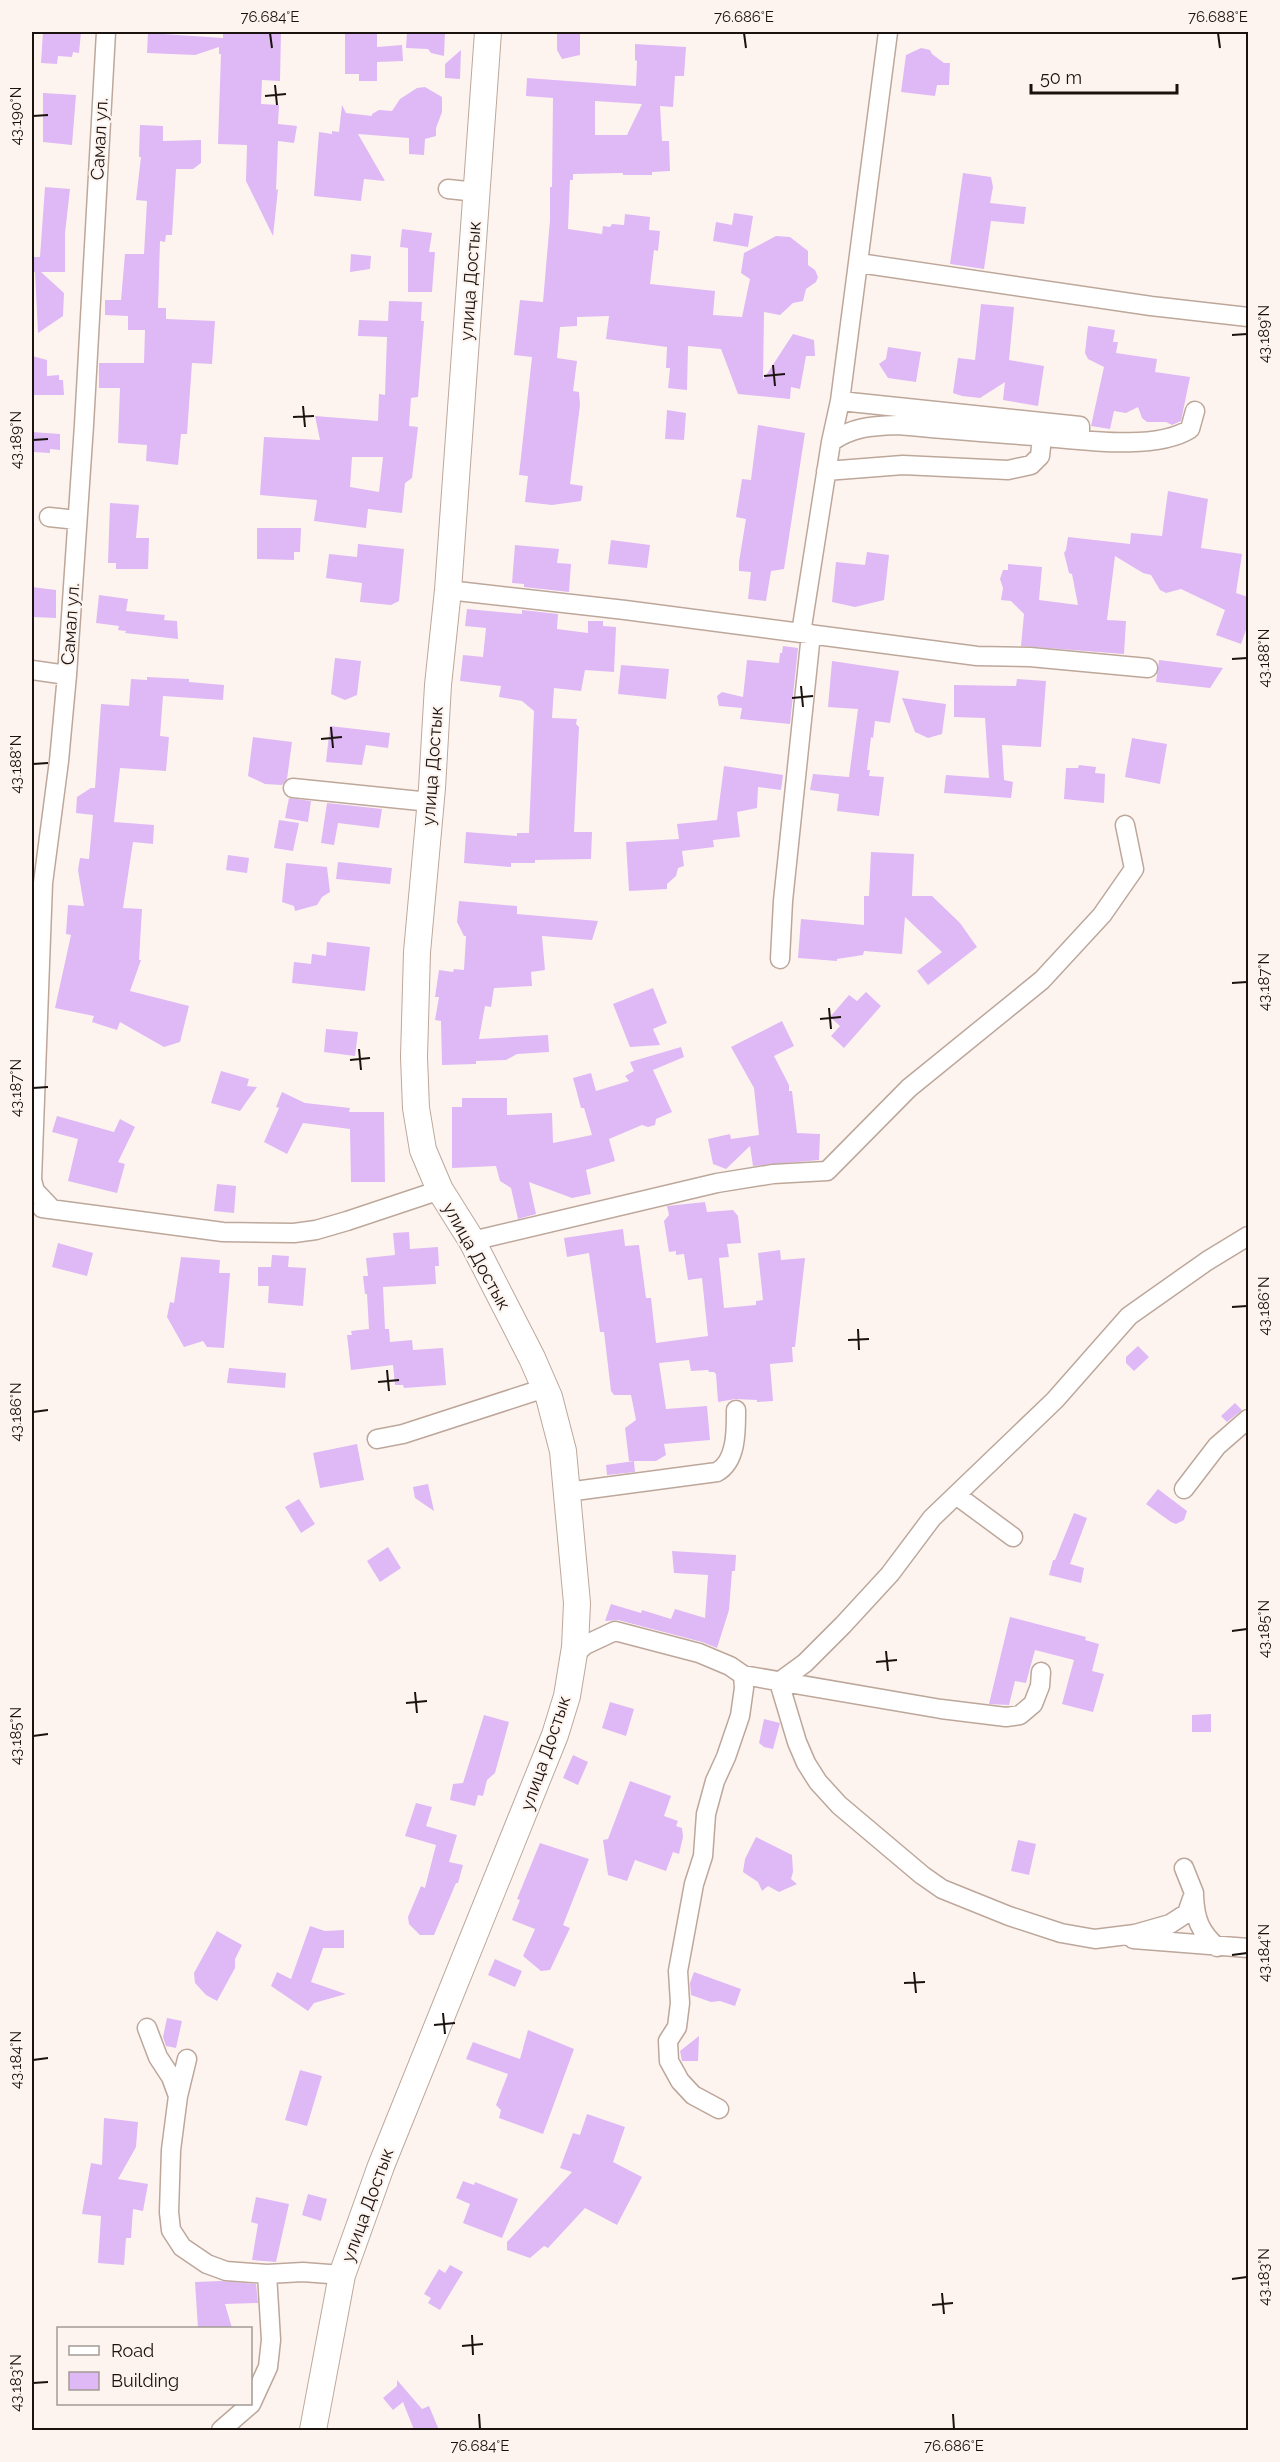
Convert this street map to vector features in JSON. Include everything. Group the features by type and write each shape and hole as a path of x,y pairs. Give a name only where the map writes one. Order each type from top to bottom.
{"main road":[{"name":"улица Достык","path":"313,2430 342,2275 381,2166 555,1735 567,1696 577,1603 563,1451 545,1388 472,1241 440,1190 423,1150 416,1108 414,1058 417,952 438,685 448,590 488,32"}],"street":[{"name":"Самал ул.","path":"52,1209 35,1191 32,1180 43,883 59,761 67,675 106,32"},
{"path":"780,959 806,633 826,471 840,401 859,263 888,32"},
{"path":"448,189 477,192"},
{"path":"859,263 1151,306 1248,317"},
{"path":"840,401 1080,426 1080,440"},
{"path":"831,442 845,432 863,426 897,425 1080,440 1152,441 1179,436 1190,429 1195,411"},
{"path":"826,471 903,465 1008,470 1031,465 1040,456 1042,437"},
{"path":"49,518 77,519"},
{"path":"448,590 977,656 1030,657 1148,668"},
{"path":"32,669 67,675"},
{"path":"293,788 430,802"},
{"path":"472,1241 717,1183 773,1174 827,1171 909,1088 1042,980 1102,915 1134,869 1125,825"},
{"path":"32,1205 223,1232 294,1233 316,1230 440,1190"},
{"path":"779,1682 805,1663 843,1625 890,1574 932,1518 1055,1400 1130,1316 1207,1261 1248,1236"},
{"path":"377,1439 403,1434 545,1388"},
{"path":"567,1492 717,1472 729,1462 736,1432 736,1410"},
{"path":"1184,1489 1217,1446 1248,1419"},
{"path":"956,1495 1013,1537"},
{"path":"573,1656 585,1645 615,1631 699,1653 730,1666 743,1675 941,1709 1005,1717 1020,1715 1033,1704 1040,1686 1041,1672"},
{"path":"719,2109 693,2095 680,2081 669,2061 668,2041 677,2026 680,2003 678,1971 694,1884 703,1856 706,1814 715,1781 740,1716 744,1688 743,1675"},
{"path":"779,1682 797,1742 818,1782 839,1805 942,1889 1009,1916 1061,1933 1095,1938 1248,1948"},
{"path":"1184,1868 1194,1893 1195,1914 1199,1926 1206,1937 1217,1947"},
{"path":"1095,1938 1135,1934 1170,1924 1187,1913 1194,1893"},
{"path":"147,2028 158,2057 171,2077 178,2096"},
{"path":"187,2059 178,2096 169,2193 171,2230 182,2247 207,2264 226,2271 342,2275"},
{"path":"252,2402 268,2367 271,2340 267,2274"},
{"path":"221,2430 250,2405"}],"building":[{"path":"43,32 81,32 79,53 73,52 72,57 58,56 57,64 41,63"},
{"path":"223,32 281,32 280,81 262,80 261,104 279,105 278,124 297,126 294,143 278,141 276,190 278,189 273,236 246,181 247,145 218,144 221,54 219,54 219,47 195,55 147,53 148,33 223,38"},
{"path":"377,32 377,47 402,45 403,61 377,62 377,81 359,81 359,74 345,74 345,33"},
{"path":"407,32 445,32 444,56 431,53 428,49 406,48"},
{"path":"557,32 580,32 580,55 562,59 557,50"},
{"path":"635,44 686,47 684,76 675,76 673,107 660,106 662,141 669,141 670,171 652,172 652,175 573,174 573,180 570,180 568,229 602,234 603,226 624,225 625,214 650,217 649,230 660,231 658,251 654,250 650,284 715,291 713,315 742,317 750,279 741,273 744,253 776,236 790,237 808,251 808,265 815,270 818,277 816,282 806,289 803,301 793,303 780,315 764,312 763,380 793,334 814,340 815,356 806,356 800,389 791,387 790,399 738,394 721,349 688,346 687,390 668,388 670,368 666,368 667,347 606,339 609,316 577,317 577,326 560,327 557,358 577,361 573,391 579,392 580,405 570,484 583,486 581,501 552,505 525,502 528,476 519,475 532,357 514,355 520,300 543,302 550,220 550,187 552,187 553,98 526,96 527,78 636,86 637,61 635,60","holes":["595,101 642,104 627,135 595,135"]},
{"path":"921,48 930,50 944,63 950,63 949,85 937,85 935,96 901,92 906,55"},
{"path":"461,50 460,79 445,78 445,64"},
{"path":"425,87 442,97 442,112 436,128 436,136 425,139 424,155 409,154 409,138 358,134 385,181 364,179 361,201 314,196 319,132 332,134 332,131 339,132 342,105 346,113 372,116 379,110 392,111 400,99 417,88"},
{"path":"43,93 76,95 72,145 43,142"},
{"path":"140,125 163,126 163,141 201,140 201,163 193,169 176,169 172,235 166,235 165,242 160,241 158,308 166,308 166,319 215,321 212,364 192,363 187,434 181,434 178,465 146,461 147,445 118,443 120,388 99,388 99,363 144,363 145,330 128,330 128,316 105,315 105,300 121,300 125,254 144,254 147,201 136,200 141,157 139,157"},
{"path":"963,173 991,177 993,187 990,203 1026,207 1024,224 991,221 984,269 950,264"},
{"path":"45,187 70,189 65,233 65,272 41,272 64,293 63,316 38,333 35,272 32,272 32,257 40,257"},
{"path":"734,213 753,216 748,247 713,241 716,222 732,225"},
{"path":"402,229 432,233 429,252 435,252 432,292 408,292 408,248 400,247"},
{"path":"351,254 371,256 370,269 350,272"},
{"path":"389,301 422,302 421,321 424,321 418,397 411,398 409,426 418,427 412,478 405,483 402,513 368,509 366,528 314,521 317,500 260,495 264,437 320,440 315,416 378,421 379,394 385,395 387,337 358,336 359,320 388,321","holes":["352,457 383,457 379,492 350,487"]},
{"path":"981,304 1014,307 1009,360 1044,366 1038,406 1003,400 1005,382 980,398 953,393 958,358 975,360"},
{"path":"1088,326 1115,330 1113,342 1118,342 1116,353 1157,359 1155,372 1190,377 1181,421 1172,425 1166,422 1147,422 1142,418 1138,407 1126,413 1114,411 1110,429 1091,426 1104,367 1088,359 1085,353"},
{"path":"888,347 921,352 916,382 888,378 879,364 886,359"},
{"path":"32,356 47,360 47,376 59,375 59,380 63,380 64,395 32,395"},
{"path":"667,410 686,413 684,440 665,439"},
{"path":"758,425 805,433 784,569 771,571 766,601 748,599 751,572 739,571 746,519 736,517 742,479 751,480"},
{"path":"32,432 60,434 60,450 50,449 50,453 33,452"},
{"path":"1168,491 1208,499 1201,548 1242,554 1236,593 1248,597 1248,624 1241,644 1216,635 1225,610 1181,589 1166,593 1160,590 1151,575 1143,573 1115,556 1107,620 1126,621 1124,654 1021,646 1024,614 1011,601 1001,600 1003,588 1000,579 1003,570 1008,570 1008,564 1042,567 1039,600 1078,605 1072,574 1069,573 1064,553 1068,537 1130,544 1131,533 1162,536"},
{"path":"110,503 139,505 136,538 149,538 148,569 116,569 116,563 108,563"},
{"path":"257,528 301,528 300,552 294,552 294,560 257,559"},
{"path":"611,540 650,545 647,568 608,564"},
{"path":"358,544 404,549 399,601 391,605 360,602 362,583 326,578 329,554 357,557"},
{"path":"515,545 559,549 557,563 571,564 569,592 524,587 524,584 512,583"},
{"path":"867,552 889,555 884,600 855,607 832,602 836,562 865,565"},
{"path":"32,587 56,590 56,618 32,617"},
{"path":"99,595 128,599 126,611 165,615 164,620 177,621 178,639 125,633 126,631 118,630 119,626 96,623"},
{"path":"467,609 522,614 522,610 558,614 557,629 588,633 588,621 603,621 603,626 616,627 614,672 585,670 581,691 554,688 552,718 577,719 576,724 579,727 574,832 592,832 591,859 535,860 535,863 511,863 511,867 464,863 466,832 517,836 517,833 529,833 534,711 522,701 499,697 501,686 460,681 463,655 483,657 486,628 465,626"},
{"path":"783,646 798,648 790,724 740,719 742,708 719,706 717,696 722,692 743,697 747,660 779,663"},
{"path":"335,658 361,661 357,695 345,700 331,694"},
{"path":"1159,660 1223,668 1210,688 1156,682"},
{"path":"832,661 899,671 890,723 875,721 873,738 871,737 867,770 870,770 869,776 884,777 879,816 837,811 839,794 810,790 813,774 849,777 858,709 828,707"},
{"path":"621,665 669,669 666,699 618,694"},
{"path":"147,677 189,679 189,682 224,685 223,700 163,696 160,736 169,737 166,771 120,768 114,822 154,825 153,844 133,842 123,908 142,909 139,960 141,960 130,991 189,1006 180,1042 164,1047 120,1022 117,1030 92,1022 94,1016 55,1008 71,935 66,934 68,905 84,906 78,870 80,858 89,859 93,815 76,813 77,797 95,788 101,704 129,706 131,679 147,680"},
{"path":"1017,679 1046,681 1041,747 1002,745 1004,780 1013,782 1011,798 944,793 946,775 989,778 985,718 954,717 954,685 1016,686"},
{"path":"902,698 946,704 942,734 928,738 915,732"},
{"path":"330,726 390,733 388,748 366,745 362,765 326,762"},
{"path":"253,737 292,742 287,779 282,785 265,784 248,776"},
{"path":"1132,738 1167,744 1160,784 1125,777"},
{"path":"1079,765 1096,767 1095,773 1105,774 1104,803 1064,799 1066,768 1078,768"},
{"path":"724,766 783,775 781,790 758,787 757,808 737,812 740,837 713,840 714,847 682,851 684,866 678,868 676,876 667,884 667,889 629,891 626,842 679,839 677,824 717,820"},
{"path":"289,798 311,801 308,822 285,818"},
{"path":"327,803 382,809 379,828 338,823 334,845 321,843"},
{"path":"279,820 299,823 293,851 274,848"},
{"path":"871,852 914,854 912,896 932,896 960,923 977,947 928,985 917,971 942,952 905,917 902,954 864,951 863,955 837,959 837,961 798,958 801,919 864,925 864,896 869,896"},
{"path":"228,855 249,858 247,873 226,870"},
{"path":"338,862 392,868 390,884 336,879"},
{"path":"286,863 327,867 330,892 322,897 317,905 295,911 294,906 282,902"},
{"path":"459,901 517,906 517,914 598,921 592,940 542,936 545,970 531,972 532,986 494,988 491,1007 485,1006 479,1039 548,1035 549,1052 517,1054 506,1060 476,1061 476,1064 442,1065 441,1021 435,1020 439,997 435,997 439,970 453,972 454,969 464,970 466,936 457,922"},
{"path":"327,942 370,947 365,991 292,983 294,962 311,964 312,954 326,956"},
{"path":"653,988 667,1023 653,1029 660,1045 630,1047 613,1004"},
{"path":"866,992 881,1006 844,1048 831,1036 840,1026 830,1017 849,995 857,1001"},
{"path":"782,1021 794,1046 774,1056 789,1085 789,1091 792,1091 797,1133 820,1134 819,1160 753,1166 750,1146 726,1169 713,1164 708,1139 730,1134 731,1139 759,1135 754,1088 731,1047"},
{"path":"326,1029 358,1032 355,1056 324,1052"},
{"path":"681,1047 684,1057 653,1070 672,1112 656,1119 655,1125 648,1127 642,1125 609,1139 615,1161 586,1170 591,1194 572,1198 529,1182 536,1214 518,1219 511,1188 500,1181 496,1166 452,1168 452,1107 462,1107 462,1098 507,1098 507,1115 552,1113 553,1143 592,1135 584,1108 581,1108 573,1078 591,1073 596,1091 629,1081 625,1076 634,1071 630,1062"},
{"path":"221,1071 249,1079 247,1086 257,1087 240,1111 211,1103"},
{"path":"282,1092 305,1103 350,1108 349,1112 384,1112 385,1182 351,1182 350,1129 303,1123 287,1154 264,1142 279,1108 276,1107"},
{"path":"57,1116 114,1132 120,1119 135,1127 118,1162 125,1164 117,1193 68,1181 78,1139 52,1132"},
{"path":"217,1184 236,1186 234,1213 214,1211"},
{"path":"705,1202 707,1212 733,1210 738,1216 741,1243 727,1244 729,1257 719,1258 724,1308 756,1305 756,1301 763,1300 758,1253 780,1250 781,1260 805,1258 795,1347 792,1347 793,1362 770,1364 773,1401 757,1402 757,1400 735,1399 718,1402 714,1372 691,1371 689,1360 659,1363 666,1409 707,1406 710,1440 664,1444 666,1455 656,1461 629,1461 625,1428 636,1420 631,1395 614,1395 611,1391 604,1332 600,1332 589,1253 567,1257 564,1238 623,1229 625,1246 639,1245 646,1298 651,1298 656,1343 708,1336 702,1278 688,1280 684,1254 676,1255 676,1251 669,1252 664,1221 669,1215 667,1206"},
{"path":"409,1232 410,1249 438,1247 439,1266 435,1266 436,1284 383,1287 385,1329 389,1329 390,1342 412,1340 413,1350 443,1348 446,1385 404,1388 403,1385 395,1385 393,1365 351,1370 347,1335 352,1335 351,1331 369,1329 367,1294 365,1294 363,1276 368,1276 366,1258 395,1255 393,1233"},
{"path":"58,1243 93,1253 87,1276 52,1267"},
{"path":"272,1255 289,1256 288,1267 306,1268 303,1306 268,1303 269,1286 258,1286 258,1267 271,1267"},
{"path":"181,1257 220,1260 219,1273 230,1273 224,1348 207,1347 203,1341 184,1347 167,1317 170,1302 174,1303"},
{"path":"1138,1346 1149,1357 1134,1371 1126,1363 1126,1357"},
{"path":"229,1368 286,1373 285,1388 227,1383"},
{"path":"1235,1403 1242,1410 1227,1422 1221,1416"},
{"path":"357,1444 364,1480 320,1488 313,1453"},
{"path":"634,1461 635,1472 607,1475 606,1465"},
{"path":"428,1484 434,1511 415,1498 413,1487"},
{"path":"1158,1489 1187,1511 1184,1520 1176,1524 1171,1522 1146,1504"},
{"path":"299,1499 315,1524 301,1533 285,1507"},
{"path":"1074,1513 1087,1518 1070,1564 1084,1568 1081,1583 1049,1575 1053,1560 1055,1560"},
{"path":"388,1547 401,1568 380,1582 367,1561"},
{"path":"672,1551 736,1555 735,1571 732,1571 729,1610 717,1648 618,1620 605,1621 611,1604 671,1619 675,1609 705,1618 708,1575 674,1573"},
{"path":"1010,1617 1086,1637 1085,1640 1099,1644 1092,1671 1104,1674 1093,1712 1062,1704 1074,1660 1035,1650 1026,1683 1015,1681 1009,1705 989,1704"},
{"path":"610,1702 634,1709 626,1736 602,1728"},
{"path":"1211,1714 1211,1732 1192,1732 1192,1715"},
{"path":"484,1715 509,1722 495,1773 487,1780 483,1796 478,1795 475,1806 450,1800 453,1784 463,1783"},
{"path":"764,1719 780,1723 773,1749 759,1743"},
{"path":"573,1755 588,1762 578,1785 563,1778"},
{"path":"630,1781 671,1796 664,1816 678,1821 676,1826 682,1828 683,1837 679,1854 673,1852 666,1871 635,1860 627,1881 608,1875 603,1840 608,1839"},
{"path":"416,1803 432,1807 426,1826 457,1835 449,1862 463,1865 458,1883 456,1883 434,1935 420,1935 409,1924 408,1917 421,1886 425,1888 436,1845 405,1836"},
{"path":"756,1837 792,1855 791,1879 797,1884 779,1892 768,1886 762,1891 758,1882 743,1872 745,1859"},
{"path":"1018,1840 1036,1844 1029,1875 1011,1871"},
{"path":"540,1843 589,1859 563,1925 570,1928 550,1970 541,1971 523,1956 535,1929 512,1920 520,1900 517,1899"},
{"path":"310,1926 325,1931 344,1930 344,1948 323,1948 311,1982 346,1994 314,2003 308,2011 271,1986 277,1972 291,1979"},
{"path":"217,1931 242,1945 235,1959 235,1968 217,2001 206,1995 195,1983 194,1973"},
{"path":"495,1959 522,1971 515,1987 488,1975"},
{"path":"694,1972 741,1989 735,2006 720,2001 711,2002 691,1995 690,1983"},
{"path":"167,2018 182,2021 176,2048 166,2046 163,2037"},
{"path":"528,2030 574,2049 543,2134 499,2118 501,2110 496,2105 508,2074 466,2059 473,2042 520,2059"},
{"path":"699,2036 698,2061 682,2061 680,2051"},
{"path":"300,2070 322,2076 307,2126 285,2120"},
{"path":"587,2114 625,2127 613,2162 642,2177 617,2225 585,2208 548,2248 544,2246 530,2258 507,2250 507,2242 572,2172 560,2168 573,2133 580,2135"},
{"path":"104,2118 138,2122 136,2147 118,2179 148,2184 143,2211 133,2209 131,2238 126,2238 124,2265 98,2263 101,2216 82,2214 91,2163 102,2165"},
{"path":"463,2181 474,2185 475,2182 518,2199 502,2238 463,2223 470,2204 456,2198"},
{"path":"308,2194 327,2199 321,2221 302,2215"},
{"path":"256,2197 289,2204 276,2262 252,2260 258,2224 251,2222"},
{"path":"450,2265 463,2272 440,2310 428,2303 431,2298 424,2294 439,2269 445,2273"},
{"path":"221,2281 256,2284 258,2303 225,2304 232,2327 198,2327 195,2282"},
{"path":"397,2380 422,2409 429,2406 439,2430 414,2430 403,2402 393,2410 383,2398 397,2386"}]}
